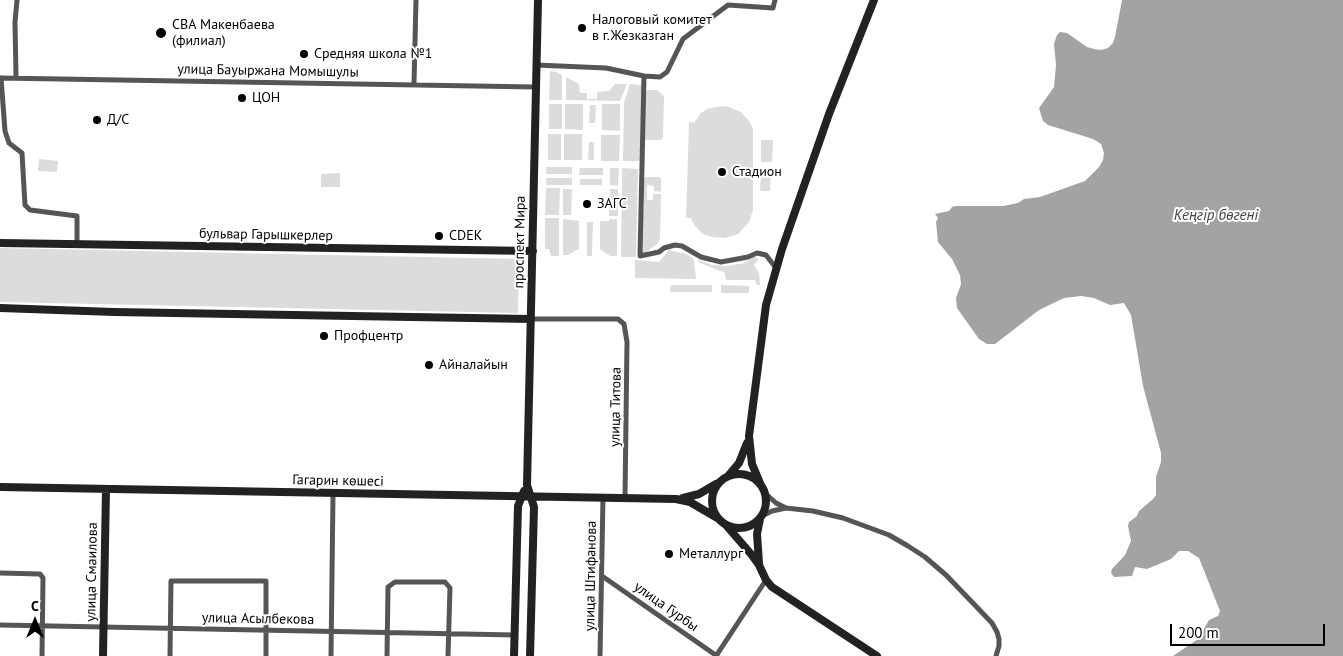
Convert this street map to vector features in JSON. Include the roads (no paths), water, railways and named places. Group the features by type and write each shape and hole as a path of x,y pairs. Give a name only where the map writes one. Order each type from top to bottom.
{"street":[{"path":"16,77 15,22 17,0"},
{"path":"414,84 416,0"},
{"name":"проспект Мира","path":"514,656 518,506 526,495 527,485 538,0"},
{"path":"536,65 606,68 656,77 664,74 670,67 683,39 728,5 773,8 775,0"},
{"path":"786,508 776,503 766,494 752,464 749,436 762,325 776,268 829,114 874,0"},
{"path":"644,76 640,256 659,252 664,248 675,245 682,246 701,257 721,262 748,257 757,253 766,255 776,268"},
{"path":"1,78 5,131 9,143 22,153 25,205 30,210 77,216 77,245"},
{"name":"улица Бауыржана Момышулы","path":"1,78 535,87"},
{"name":"бульвар Гарышкерлер","path":"0,243 533,251"},
{"path":"0,308 123,313 531,319"},
{"name":"улица Титова","path":"531,319 618,320 624,324 628,342 625,498"},
{"path":"676,499 700,494 728,476 739,463 749,436"},
{"path":"728,476 745,474 760,483"},
{"path":"719,519 712,503 714,492 720,482"},
{"name":"Гагарин көшесі","path":"0,487 676,499"},
{"name":"улица Смаилова","path":"103,656 106,489"},
{"path":"331,656 333,494"},
{"path":"759,565 757,534 766,506 766,494"},
{"name":"проспект Мира","path":"526,495 534,507 530,656"},
{"name":"улица Штифанова","path":"600,656 603,497"},
{"path":"676,499 690,502 719,519 751,554 766,580 783,594 877,656"},
{"path":"725,524 734,528 744,528 753,524 772,510 786,508 813,511 843,518 889,535 925,557 992,623 999,638 996,656"},
{"path":"0,573 40,574 43,578 42,656"},
{"name":"улица Гурбы","path":"602,576 716,656"},
{"path":"170,656 171,580 266,582 266,656"},
{"path":"716,656 766,580"},
{"path":"386,656 388,586 395,582 445,582 450,588 448,656"},
{"name":"улица Асылбекова","path":"0,625 515,635"}],"water":[{"name":"Кеңгір бөгені","path":"1122,0 1343,0 1343,656 1173,656 1198,639 1209,620 1218,616 1220,611 1199,558 1188,551 1179,551 1171,559 1147,569 1135,567 1132,576 1114,577 1111,573 1112,569 1125,555 1131,541 1129,522 1156,495 1156,477 1161,462 1161,453 1143,386 1131,315 1124,303 1110,305 1094,298 1081,296 1064,298 1039,310 995,344 987,344 979,339 957,308 956,298 961,284 960,275 952,259 938,242 936,222 938,218 935,214 949,211 952,207 956,206 1003,206 1018,203 1024,199 1040,197 1085,181 1099,167 1104,153 1101,144 1093,139 1048,125 1043,121 1039,108 1054,87 1056,65 1054,44 1057,35 1060,32 1067,33 1087,47 1094,49 1108,48 1113,43 1115,37"}],"place":[{"name":"Налоговый комитет в г.Жезказган","path":"582,28"},
{"name":"СВА Макенбаева (филиал)","path":"161,33"},
{"name":"Средняя школа №1","path":"304,54"},
{"name":"ЦОН","path":"242,98"},
{"name":"Д/С","path":"97,120"},
{"name":"Стадион","path":"722,172"},
{"name":"ЗАГС","path":"587,204"},
{"name":"CDEK","path":"439,236"},
{"name":"Профцентр","path":"324,336"},
{"name":"Айналайын","path":"429,365"},
{"name":"Металлург","path":"669,554"}]}
